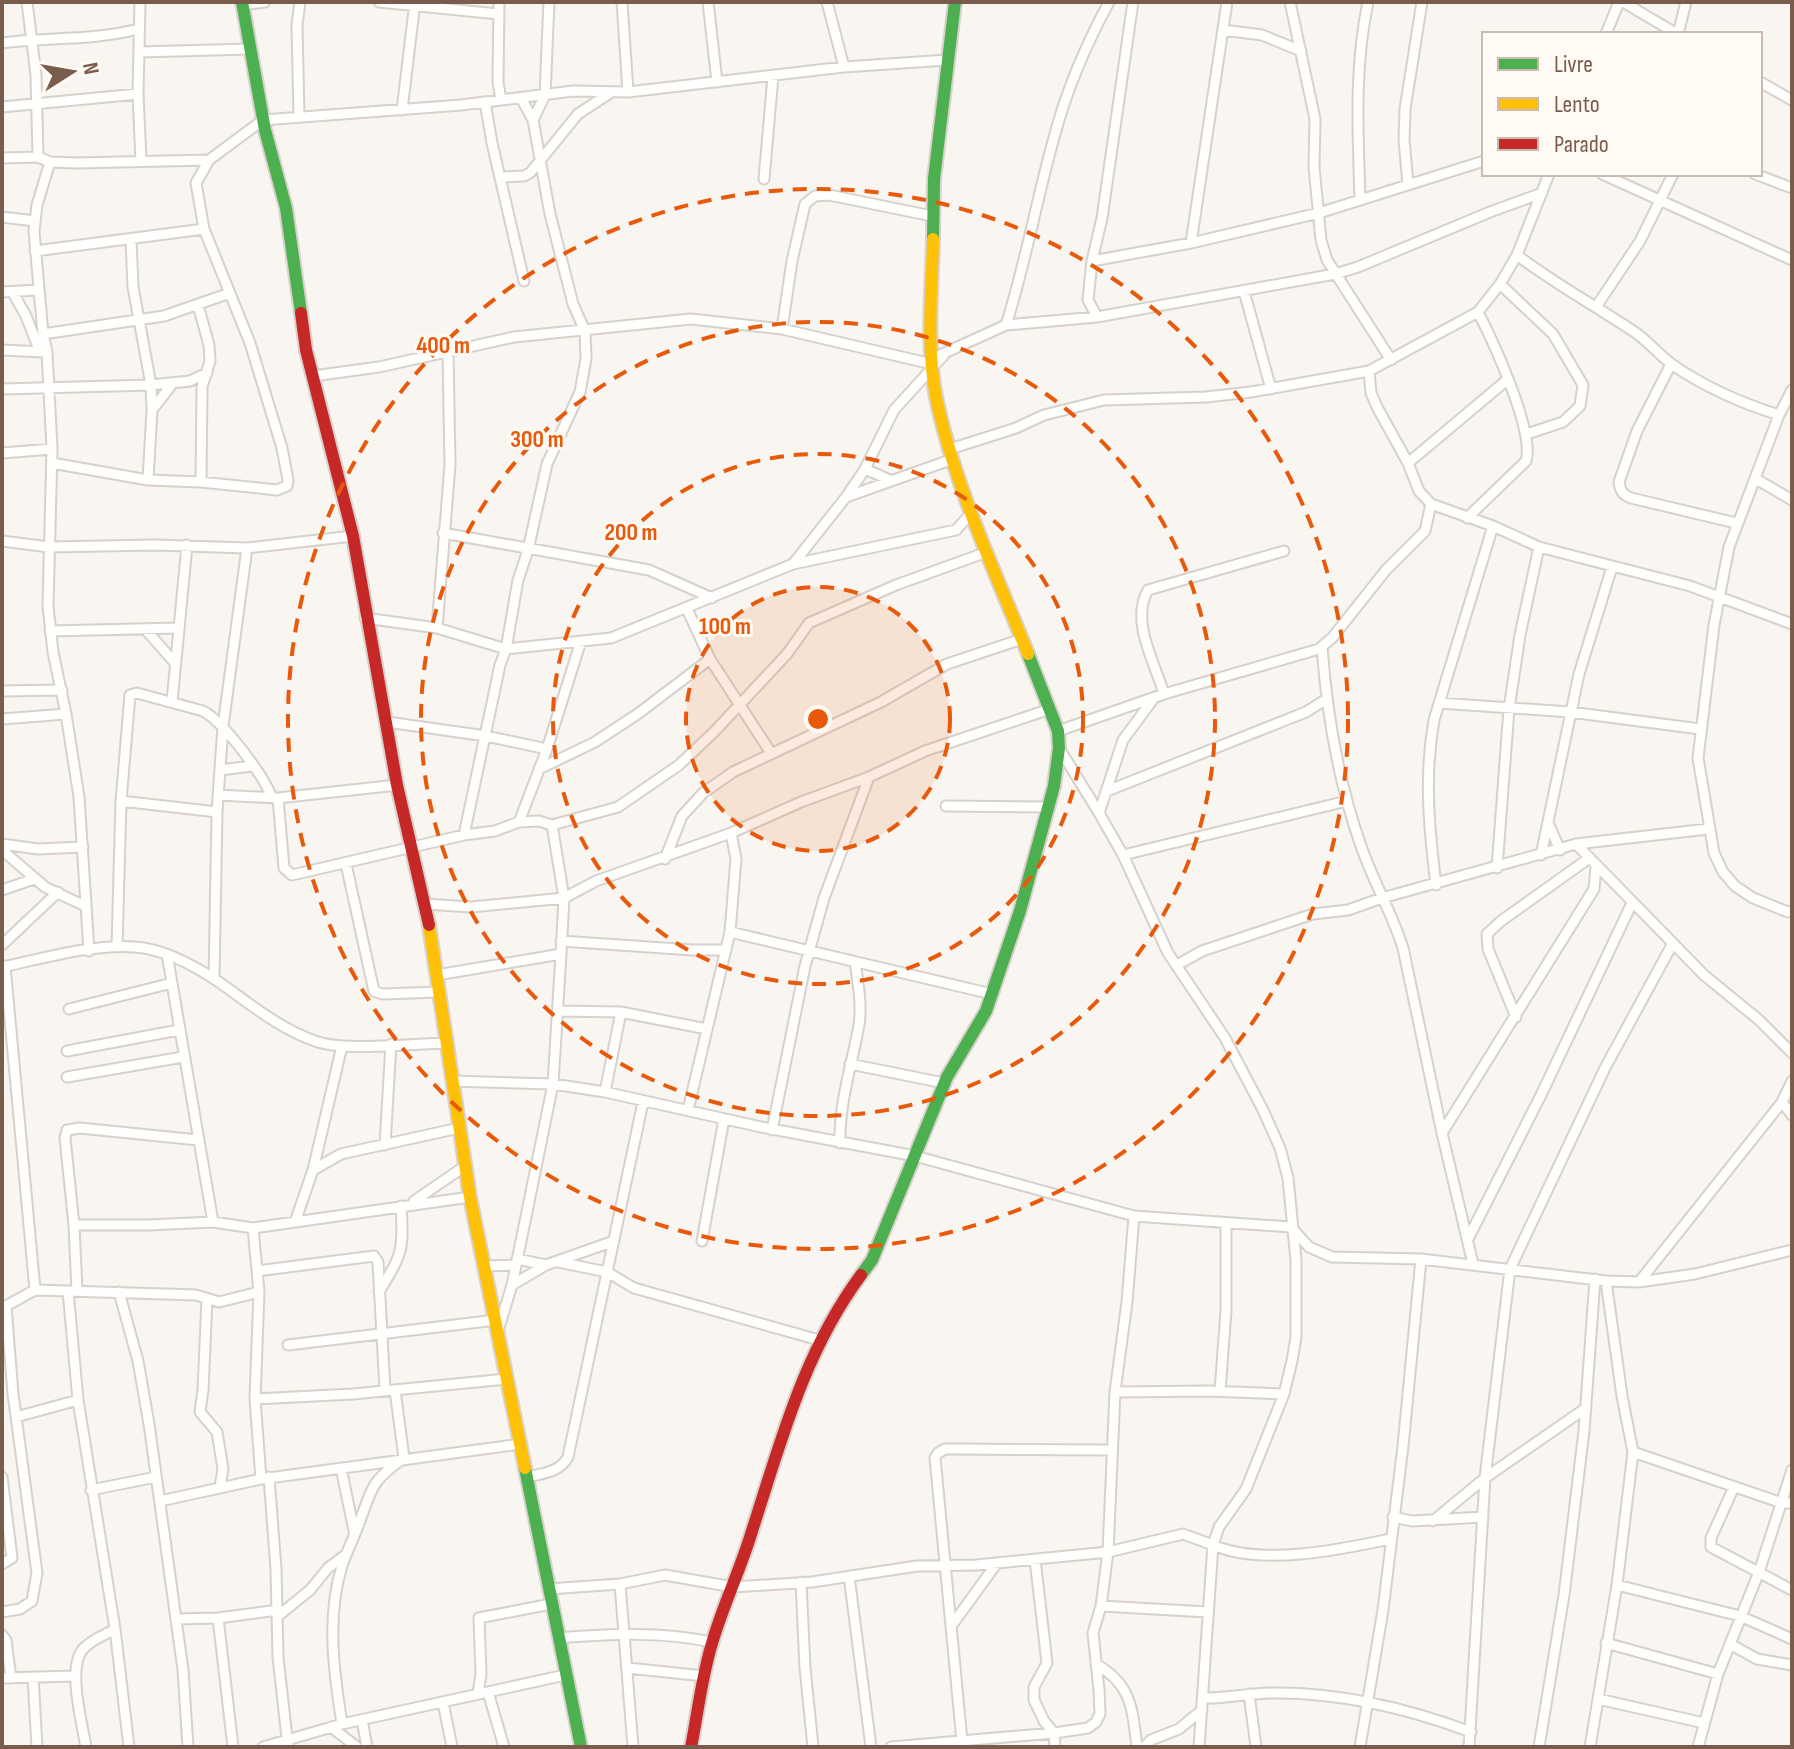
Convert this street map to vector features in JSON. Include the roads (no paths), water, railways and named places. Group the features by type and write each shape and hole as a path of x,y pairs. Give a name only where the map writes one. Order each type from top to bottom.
{"street":[{"path":"27,2 37,103 38,157"},
{"path":"140,2 138,94 141,161"},
{"path":"265,2 242,4 250,49 263,120 286,208 304,338 353,536 365,618 397,785 426,904 470,1197 581,1747"},
{"path":"299,116 297,25 300,2"},
{"path":"379,2 415,3 498,14"},
{"path":"499,2 498,82 501,100"},
{"path":"533,120 545,95 549,2"},
{"path":"622,2 628,92"},
{"path":"708,2 717,82"},
{"path":"827,2 844,67"},
{"path":"691,1747 712,1642 780,1441 819,1340 841,1302 872,1260 944,1083 986,1011 1020,911 1048,807 1059,748 1058,731 974,518 936,396 932,216 955,2"},
{"path":"1006,325 1025,266 1055,131 1109,2"},
{"path":"1076,319 1088,300 1133,2"},
{"path":"1191,243 1227,2"},
{"path":"1290,2 1315,119 1314,167 1321,240 1335,274 1391,360"},
{"path":"1360,199 1357,80 1368,2"},
{"path":"1408,184 1405,109 1422,2"},
{"path":"1607,32 1621,2 1674,32"},
{"path":"1678,32 1686,2"},
{"path":"402,110 415,3"},
{"path":"2,43 31,39 96,38 138,29"},
{"path":"1223,30 1262,35 1301,51"},
{"path":"139,52 250,49"},
{"path":"52,463 148,480 277,490 287,486 282,448 250,343 204,229 196,183 209,160 263,120 402,110 573,91 628,92 844,67 947,60"},
{"path":"764,179 773,76"},
{"path":"1762,83 1792,100"},
{"path":"501,177 524,176 578,114 612,92"},
{"path":"2,107 138,94"},
{"path":"464,835 506,649 518,580 528,550 547,464 580,392 586,359 585,331 573,304 561,258 533,120 521,98"},
{"path":"485,102 524,281"},
{"path":"2,158 38,157 50,162 209,160"},
{"path":"50,162 35,221 52,449 50,631 79,797 89,951"},
{"path":"1092,261 1191,243 1319,213 1482,162"},
{"path":"846,497 1044,415 1104,400 1206,397 1369,371 1478,312 1517,255 1548,176"},
{"path":"1607,176 1792,260"},
{"path":"1596,307 1640,241 1672,176"},
{"path":"1760,176 1792,188"},
{"path":"793,564 846,497 865,469 894,410 935,360 1006,325 1097,317 1335,274 1542,193"},
{"path":"782,329 792,261 805,204 815,196 829,195 932,216"},
{"path":"2,217 35,221"},
{"path":"35,251 204,229"},
{"path":"131,240 133,287 151,385 148,480"},
{"path":"1517,255 1558,286 1639,335 1671,364 1728,397 1779,415"},
{"path":"1500,284 1553,334 1583,385 1580,406 1563,422 1527,434"},
{"path":"2,292 39,290"},
{"path":"1244,291 1271,389"},
{"path":"13,293 43,352"},
{"path":"43,334 164,316 230,293"},
{"path":"1088,300 1097,317"},
{"path":"198,305 210,361 202,387 201,482"},
{"path":"1467,518 1526,461 1528,453 1527,434 1478,312"},
{"path":"313,376 379,367 514,337 691,319 782,329 935,360"},
{"path":"2,350 43,352"},
{"path":"437,628 450,465 448,351"},
{"path":"1671,364 1637,431 1619,482 1620,489 1631,498 1736,523"},
{"path":"1369,371 1371,393 1377,407 1408,463 1419,491 1431,504 1493,526 1539,547 1720,596 1792,624"},
{"path":"2,389 151,385 190,381 207,373"},
{"path":"1408,463 1507,380"},
{"path":"190,381 202,387"},
{"path":"152,410 173,383"},
{"path":"1792,390 1779,415 1729,547 1698,758 1714,853 1735,886 1753,898 1792,911"},
{"path":"2,453 52,449"},
{"path":"865,469 890,480"},
{"path":"1756,479 1792,500"},
{"path":"1058,731 1159,696 1322,647 1386,570 1425,531 1431,504"},
{"path":"365,618 437,628 506,649 611,638 793,564 956,530 974,518"},
{"path":"1436,885 1427,794 1428,751 1439,703 1493,526"},
{"path":"443,533 649,570 712,598"},
{"path":"2,541 49,547 187,545 247,548 353,536"},
{"path":"172,702 187,545"},
{"path":"1497,868 1509,709 1520,635 1539,547"},
{"path":"214,979 217,812 223,726 247,548"},
{"path":"1159,696 1141,617 1141,603 1148,590 1284,551"},
{"path":"117,947 121,801 130,695 137,693 203,711 223,726 275,798 284,868 292,875 301,874 464,835 495,831 519,822 539,821 552,825 618,807 679,765 787,654 809,623 943,566 987,552"},
{"path":"1541,855 1579,674 1612,567"},
{"path":"687,609 710,659 771,753"},
{"path":"160,628 177,642"},
{"path":"50,631 178,628"},
{"path":"145,629 175,663"},
{"path":"665,859 682,816 703,793 733,772 881,702 947,664 1022,639"},
{"path":"519,822 547,749 581,641"},
{"path":"1322,647 1325,700 1338,773 1403,948 1473,1264"},
{"path":"539,769 595,742 710,659"},
{"path":"2,691 62,690"},
{"path":"1099,813 1123,740 1159,696"},
{"path":"1107,791 1295,717 1325,700"},
{"path":"1439,703 1570,712 1700,729"},
{"path":"426,904 471,907 564,898 596,881 731,833 959,738 1050,709"},
{"path":"2,719 66,714"},
{"path":"387,722 486,736 547,749"},
{"path":"1059,748 1123,855 1168,953 1225,1038 1280,1148 1288,1178 1296,1260 1296,1337 1284,1394 1246,1489 1219,1527 1213,1545 1199,1747"},
{"path":"220,770 252,766"},
{"path":"772,1130 809,953 824,898 869,777"},
{"path":"218,795 275,798 397,785"},
{"path":"121,801 217,812"},
{"path":"1123,855 1347,801"},
{"path":"527,803 539,821"},
{"path":"946,806 1048,807"},
{"path":"497,1325 512,1285 553,1084 564,898 552,825"},
{"path":"1549,825 1560,850"},
{"path":"1177,965 1202,951 1313,914 1348,910 1576,844 1708,829"},
{"path":"688,1110 730,932 736,859 731,833"},
{"path":"1576,844 1673,943 1792,1053"},
{"path":"2,847 83,847"},
{"path":"2,847 34,879 85,906"},
{"path":"1516,1017 1488,949 1487,934 1588,859"},
{"path":"346,864 374,991 382,994 440,992"},
{"path":"1442,1133 1594,889 1596,867"},
{"path":"2,890 34,879"},
{"path":"1594,889 1613,884"},
{"path":"2,945 58,892"},
{"path":"1468,1239 1542,1093 1632,903"},
{"path":"730,932 992,994"},
{"path":"561,941 726,950"},
{"path":"1469,1747 1485,1478 1510,1269 1605,1068 1673,943"},
{"path":"35,1290 4,966 89,951 135,947 167,954 214,979 289,1031 321,1043 342,1046 446,1043"},
{"path":"167,954 213,1222"},
{"path":"437,975 561,954"},
{"path":"840,1143 841,1104 860,1004 855,962"},
{"path":"69,1009 172,983"},
{"path":"559,1011 621,1012 707,1029"},
{"path":"605,1092 621,1012"},
{"path":"67,1051 179,1030"},
{"path":"385,1145 391,1044"},
{"path":"295,1222 313,1170 342,1046"},
{"path":"67,1077 183,1057"},
{"path":"850,1064 944,1083"},
{"path":"452,1081 553,1084 605,1092 772,1130 915,1156 1134,1216 1291,1227 1309,1247 1332,1257 1421,1259 1639,1282 1695,1274 1792,1250"},
{"path":"1639,1282 1782,1102 1792,1081"},
{"path":"528,1477 557,1469 564,1465 568,1457 643,1102"},
{"path":"1782,1102 1792,1115"},
{"path":"702,1241 724,1119"},
{"path":"129,1747 115,1629 78,1400 72,1291 74,1225 65,1138 67,1130 80,1128 198,1140"},
{"path":"313,1170 341,1154 459,1128"},
{"path":"317,1147 341,1154"},
{"path":"406,1204 465,1166"},
{"path":"74,1225 213,1222 253,1228 470,1197"},
{"path":"379,1292 400,1258 406,1204"},
{"path":"891,1747 1088,1728 1100,1714 1093,1633 1101,1606 1108,1552 1115,1392 1134,1216"},
{"path":"1220,1391 1226,1311 1226,1224"},
{"path":"253,1228 259,1292 255,1399 278,1613 278,1657 287,1744"},
{"path":"512,1285 546,1265 614,1241"},
{"path":"257,1271 374,1256 378,1262 381,1333 404,1458"},
{"path":"1360,1747 1383,1610 1421,1259"},
{"path":"484,1266 516,1262 546,1265"},
{"path":"558,1262 607,1272 634,1288 819,1340"},
{"path":"1539,1747 1564,1595 1600,1280"},
{"path":"1590,1747 1617,1585 1633,1452 1600,1280"},
{"path":"2,1612 20,1609 32,1601 36,1582 4,1307 35,1290 196,1295 219,1302 259,1292"},
{"path":"119,1292 138,1361 160,1501 183,1670 188,1747"},
{"path":"207,1299 200,1412 217,1432 223,1469 220,1487"},
{"path":"288,1345 381,1333 497,1325"},
{"path":"255,1399 507,1379"},
{"path":"1115,1392 1284,1394"},
{"path":"16,1417 78,1400"},
{"path":"1433,1521 1485,1478 1586,1408"},
{"path":"160,1501 265,1478 521,1444"},
{"path":"962,1741 935,1458 945,1449 1111,1450"},
{"path":"1633,1452 1787,1503"},
{"path":"342,1724 335,1678 334,1615 341,1568 374,1483 381,1474 404,1458"},
{"path":"341,1468 355,1534"},
{"path":"1698,1747 1718,1674 1787,1503 1792,1470"},
{"path":"2,1477 12,1558 2,1564"},
{"path":"91,1490 156,1477"},
{"path":"1734,1487 1711,1547 1792,1590"},
{"path":"1393,1517 1412,1521 1483,1517"},
{"path":"548,1589 620,1584 665,1575 733,1587 801,1582 917,1566 997,1563 1108,1552 1183,1534 1230,1553 1277,1555 1390,1535 1412,1521"},
{"path":"176,1619 278,1613 310,1590 328,1568 346,1554"},
{"path":"1035,1559 1047,1663 1034,1687 1034,1700 1054,1733 1055,1747"},
{"path":"952,1625 997,1563"},
{"path":"849,1576 870,1747 882,1747"},
{"path":"801,1582 813,1747"},
{"path":"620,1584 633,1747"},
{"path":"1617,1585 1740,1616 1792,1639"},
{"path":"504,1747 483,1693 479,1618 551,1604"},
{"path":"1101,1606 1208,1612"},
{"path":"218,1618 233,1747"},
{"path":"86,1747 75,1676 81,1651 115,1629"},
{"path":"558,1638 625,1633 682,1635 712,1642"},
{"path":"2,1635 6,1640 6,1678 75,1676"},
{"path":"1606,1643 1718,1674"},
{"path":"1730,1644 1757,1659 1792,1665"},
{"path":"1096,1664 1115,1675 1125,1689 1133,1708 1137,1747"},
{"path":"628,1668 704,1676"},
{"path":"263,1747 287,1744 342,1724 565,1675"},
{"path":"33,1677 37,1747"},
{"path":"1203,1698 1229,1699 1272,1693 1366,1700 1471,1732"},
{"path":"1249,1694 1256,1747"},
{"path":"1598,1699 1704,1723"},
{"path":"443,1702 449,1744"},
{"path":"1144,1747 1151,1740 1179,1729 1202,1710"},
{"path":"362,1720 367,1747"},
{"path":"331,1727 357,1747"}]}
